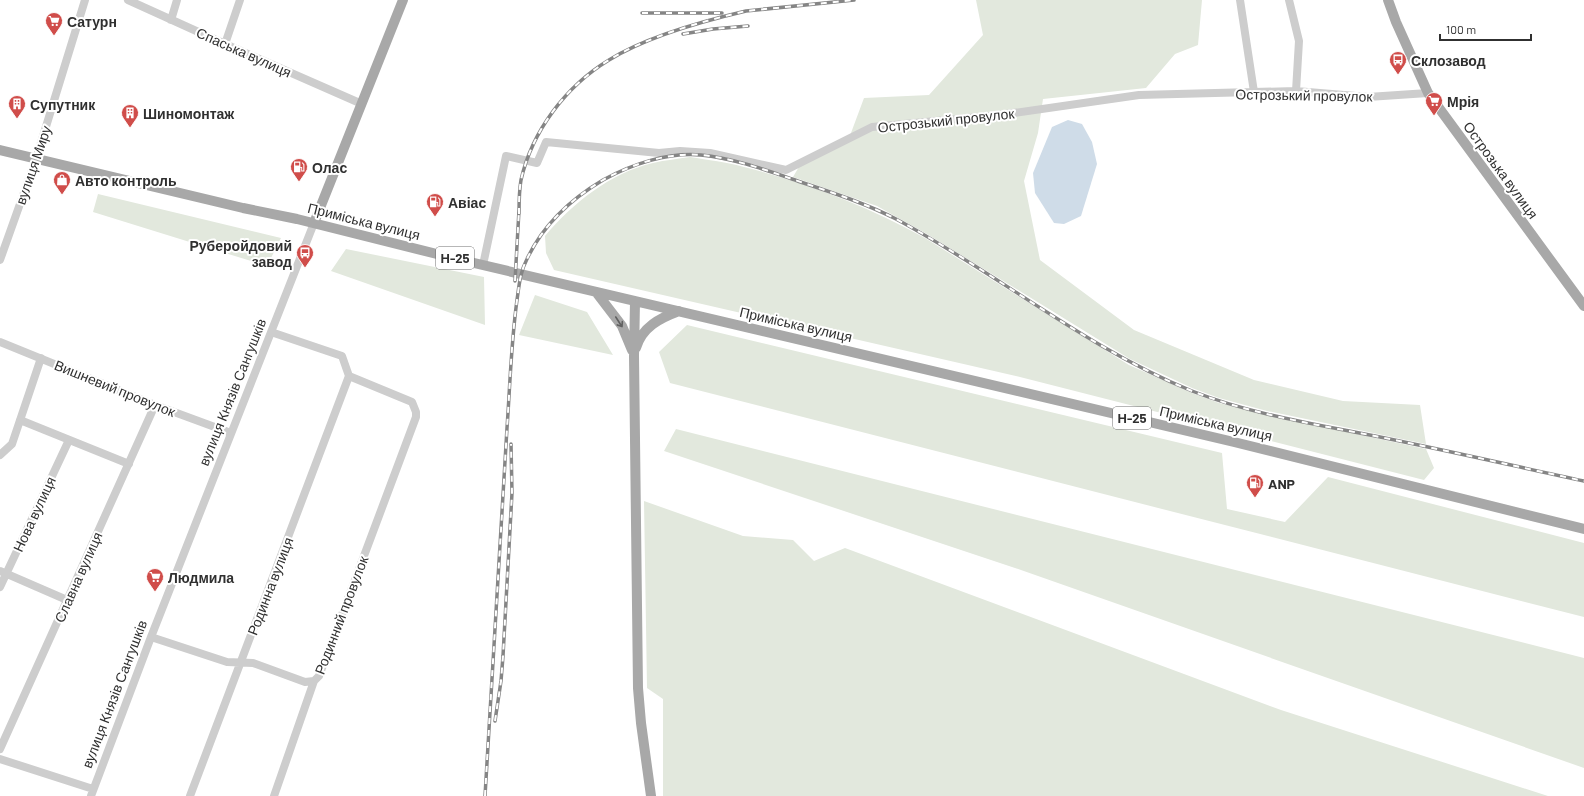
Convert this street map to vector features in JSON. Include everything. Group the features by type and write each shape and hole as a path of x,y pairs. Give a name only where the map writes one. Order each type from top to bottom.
{"main road":[{"name":"вулиця Князів Сангушків","path":"314,223 403,0"},
{"name":"Острозька вулиця","path":"1388,0 1396,22 1428,93 1584,306"},
{"name":"Приміська вулиця","path":"0,150 314,223 596,292 1226,440 1584,529"},
{"path":"596,292 622,326 634,356"},
{"path":"635,301 634,356 638,688 641,723 651,796"},
{"path":"634,356 638,342 643,333 651,325 666,316 679,311"}],"street":[{"name":"вулиця Миру","path":"0,260 36,159 85,0"},
{"name":"Спаська вулиця","path":"128,0 170,20 362,104"},
{"path":"170,20 176,0"},
{"path":"225,44 240,0"},
{"path":"1240,0 1254,92"},
{"path":"1289,0 1299,41 1296,91"},
{"name":"Острозький провулок","path":"483,265 506,156 536,162 546,142 659,153 680,151 710,153 786,170 872,127 1000,115 1139,95 1296,91 1368,97 1428,93"},
{"name":"вулиця Князів Сангушків","path":"92,792 151,637 314,223"},
{"path":"271,332 342,356 350,376"},
{"name":"Вишневий провулок","path":"0,342 155,405 232,432"},
{"path":"0,455 12,444 41,358"},
{"name":"Родинний провулок","path":"274,796 314,681 319,676 416,417 416,412 412,402 350,376"},
{"name":"Родинна вулиця","path":"190,796 350,376"},
{"name":"Славна вулиця","path":"0,749 155,405"},
{"path":"20,420 129,464"},
{"name":"Нова вулиця","path":"0,587 3,572 69,440"},
{"path":"3,572 67,600"},
{"path":"151,637 227,662 253,663 305,682 314,681"},
{"path":"0,759 92,792"}],"shaded area":[{"path":"976,0 1202,0 1198,45 1175,54 1146,88 1043,99 1038,133 1024,181 1040,260 1134,330 1254,380 1343,401 1420,405 1426,444 1267,411 1219,398 1192,388 1130,359 927,234 877,206 793,177 800,165 848,141 864,98 929,95 983,35"},
{"path":"1068,120 1082,124 1092,142 1097,164 1081,216 1064,224 1054,223 1035,193 1033,173 1052,127"},
{"path":"690,157 738,165 791,180 860,206 882,216 925,238 1129,365 1192,393 1219,403 1268,415 1426,449 1434,468 1424,480 1020,377 554,270 546,253 545,236 580,201 607,182 637,168 658,162"},
{"path":"98,194 281,238 267,266 93,212"},
{"path":"346,249 484,277 485,325 331,271"},
{"path":"535,295 587,312 613,355 519,335"},
{"path":"687,325 1222,453 1227,509 1285,522 1328,477 1584,543 1584,617 670,383 659,352"},
{"path":"676,429 1584,658 1584,768 1015,568 664,451"},
{"path":"644,501 743,536 793,540 814,561 845,548 1281,710 1548,796 663,796 663,699 647,688"}],"railway":[{"path":"519,214 519,193 521,180 533,144 542,127 565,96 593,71 609,60 657,37 729,15 746,11 854,0"},
{"path":"642,13 722,13"},
{"path":"683,34 713,29 748,26"},
{"path":"485,796 512,348 521,274 527,259 541,235 569,204 591,187 614,174 650,160 676,155 713,156 770,171 871,207 933,240 1115,354 1192,391 1214,399 1282,418 1427,447 1584,481"},
{"path":"515,281 519,210"},
{"path":"495,721 503,656 512,493 511,444"}],"place":[{"name":"Сатурн","path":"54,36"},
{"name":"Склозавод","path":"1398,75"},
{"name":"Мрія","path":"1434,116"},
{"name":"Супутник","path":"17,119"},
{"name":"Шиномонтаж","path":"130,128"},
{"name":"Олас","path":"299,182"},
{"name":"Авто контроль","path":"62,195"},
{"name":"Авіас","path":"435,217"},
{"name":"Руберойдовий завод","path":"305,268"},
{"name":"ANP","path":"1255,498"},
{"name":"Людмила","path":"155,592"}]}
